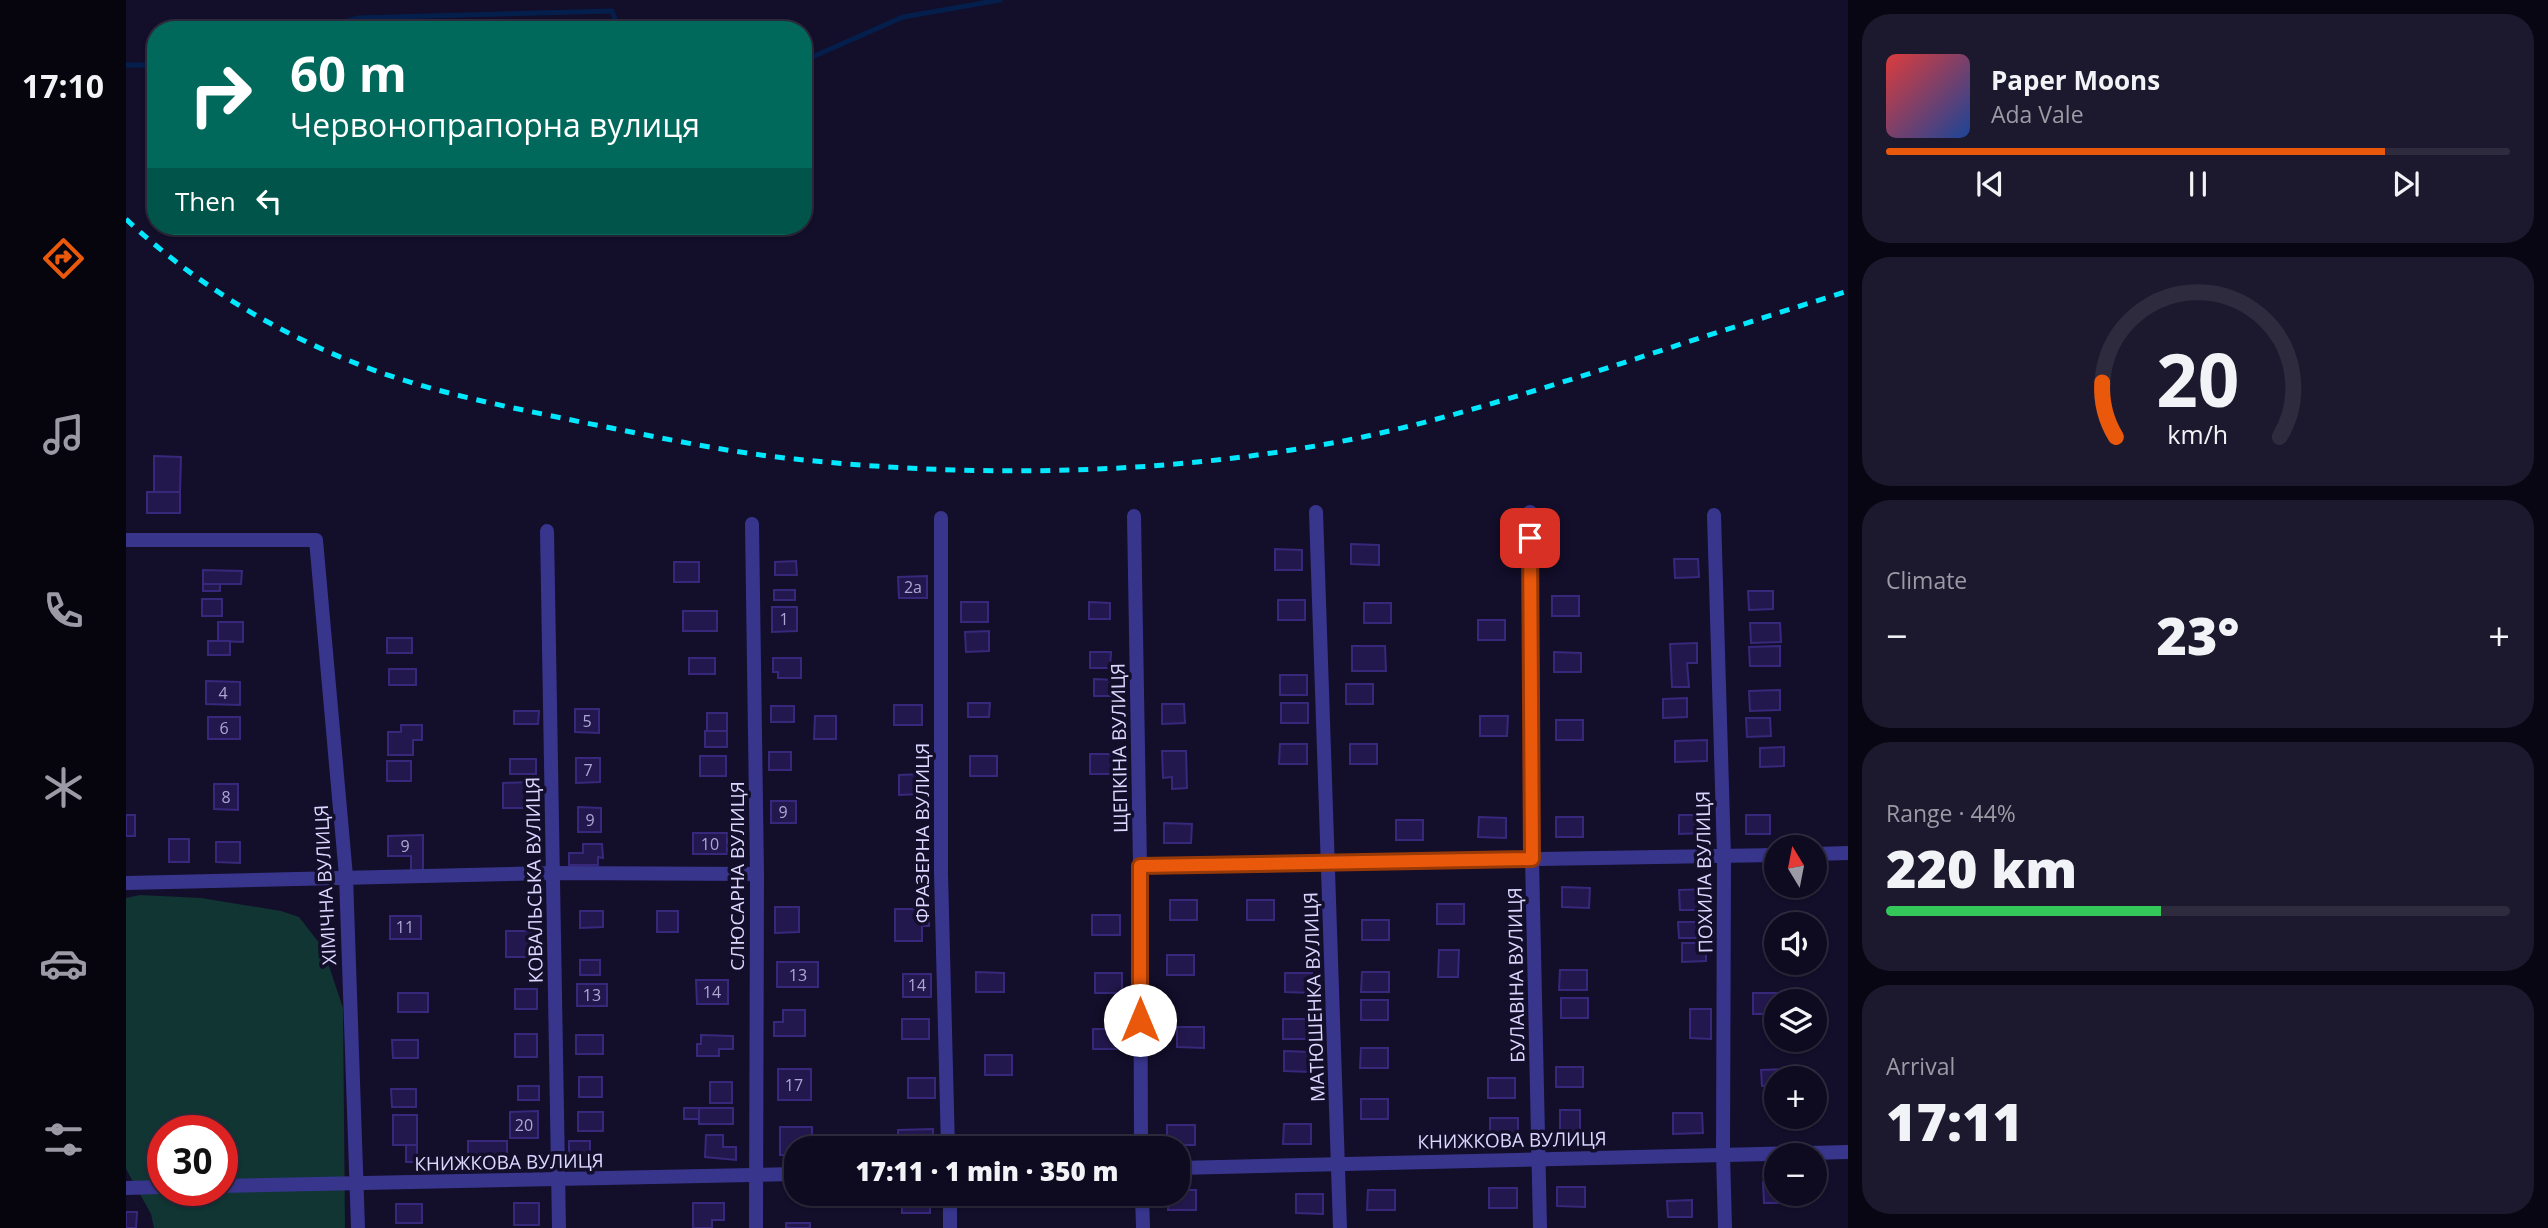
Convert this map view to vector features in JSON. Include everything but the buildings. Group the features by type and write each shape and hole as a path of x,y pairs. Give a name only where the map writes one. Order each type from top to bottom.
{"street":[{"name":"МАТЮШЕНКА ВУЛИЦЯ","path":"1316,512 1330,862 1340,1228"},
{"name":"БУЛАВІНА ВУЛИЦЯ","path":"1530,512 1532,859 1540,1228"},
{"name":"ПОХИЛА ВУЛИЦЯ","path":"1714,515 1724,856 1725,1228"},
{"name":"ЩЕПКІНА ВУЛИЦЯ","path":"1134,516 1141,1136"},
{"name":"ФРАЗЕРНА ВУЛИЦЯ","path":"941,518 941,873 948,1136"},
{"name":"СЛЮСАРНА ВУЛИЦЯ","path":"752,524 757,874 756,1228"},
{"name":"КОВАЛЬСЬКА ВУЛИЦЯ","path":"547,531 559,1228"},
{"name":"ХІМІЧНА ВУЛИЦЯ","path":"126,540 316,540 346,876 358,1228"},
{"path":"1827,854 1848,853"},
{"path":"1140,866 1764,855"},
{"path":"126,883 553,873 757,874"},
{"name":"КНИЖКОВА ВУЛИЦЯ","path":"1190,1168 1848,1152"},
{"name":"КНИЖКОВА ВУЛИЦЯ","path":"238,1186 784,1174"},
{"path":"126,1188 147,1187"},
{"path":"950,1206 950,1228"},
{"path":"1142,1206 1143,1228"}],"green space":[{"path":"140,895 201,898 281,911 299,917 323,948 343,1008 345,1228 154,1228 151,1214 126,1169 126,898"}],"waterway":[{"path":"812,57 903,17 1000,0"},
{"path":"347,21 358,18 612,11 616,21"},
{"path":"126,65 147,65"}],"railway":[{"path":"126,219 183,267 245,309 310,344 404,380 505,406 715,448 795,459 936,469 1008,471 1152,466 1294,450 1363,437 1511,398 1848,291"}],"route":[{"path":"1140,1020 1140,866 1532,859 1530,538"}]}
